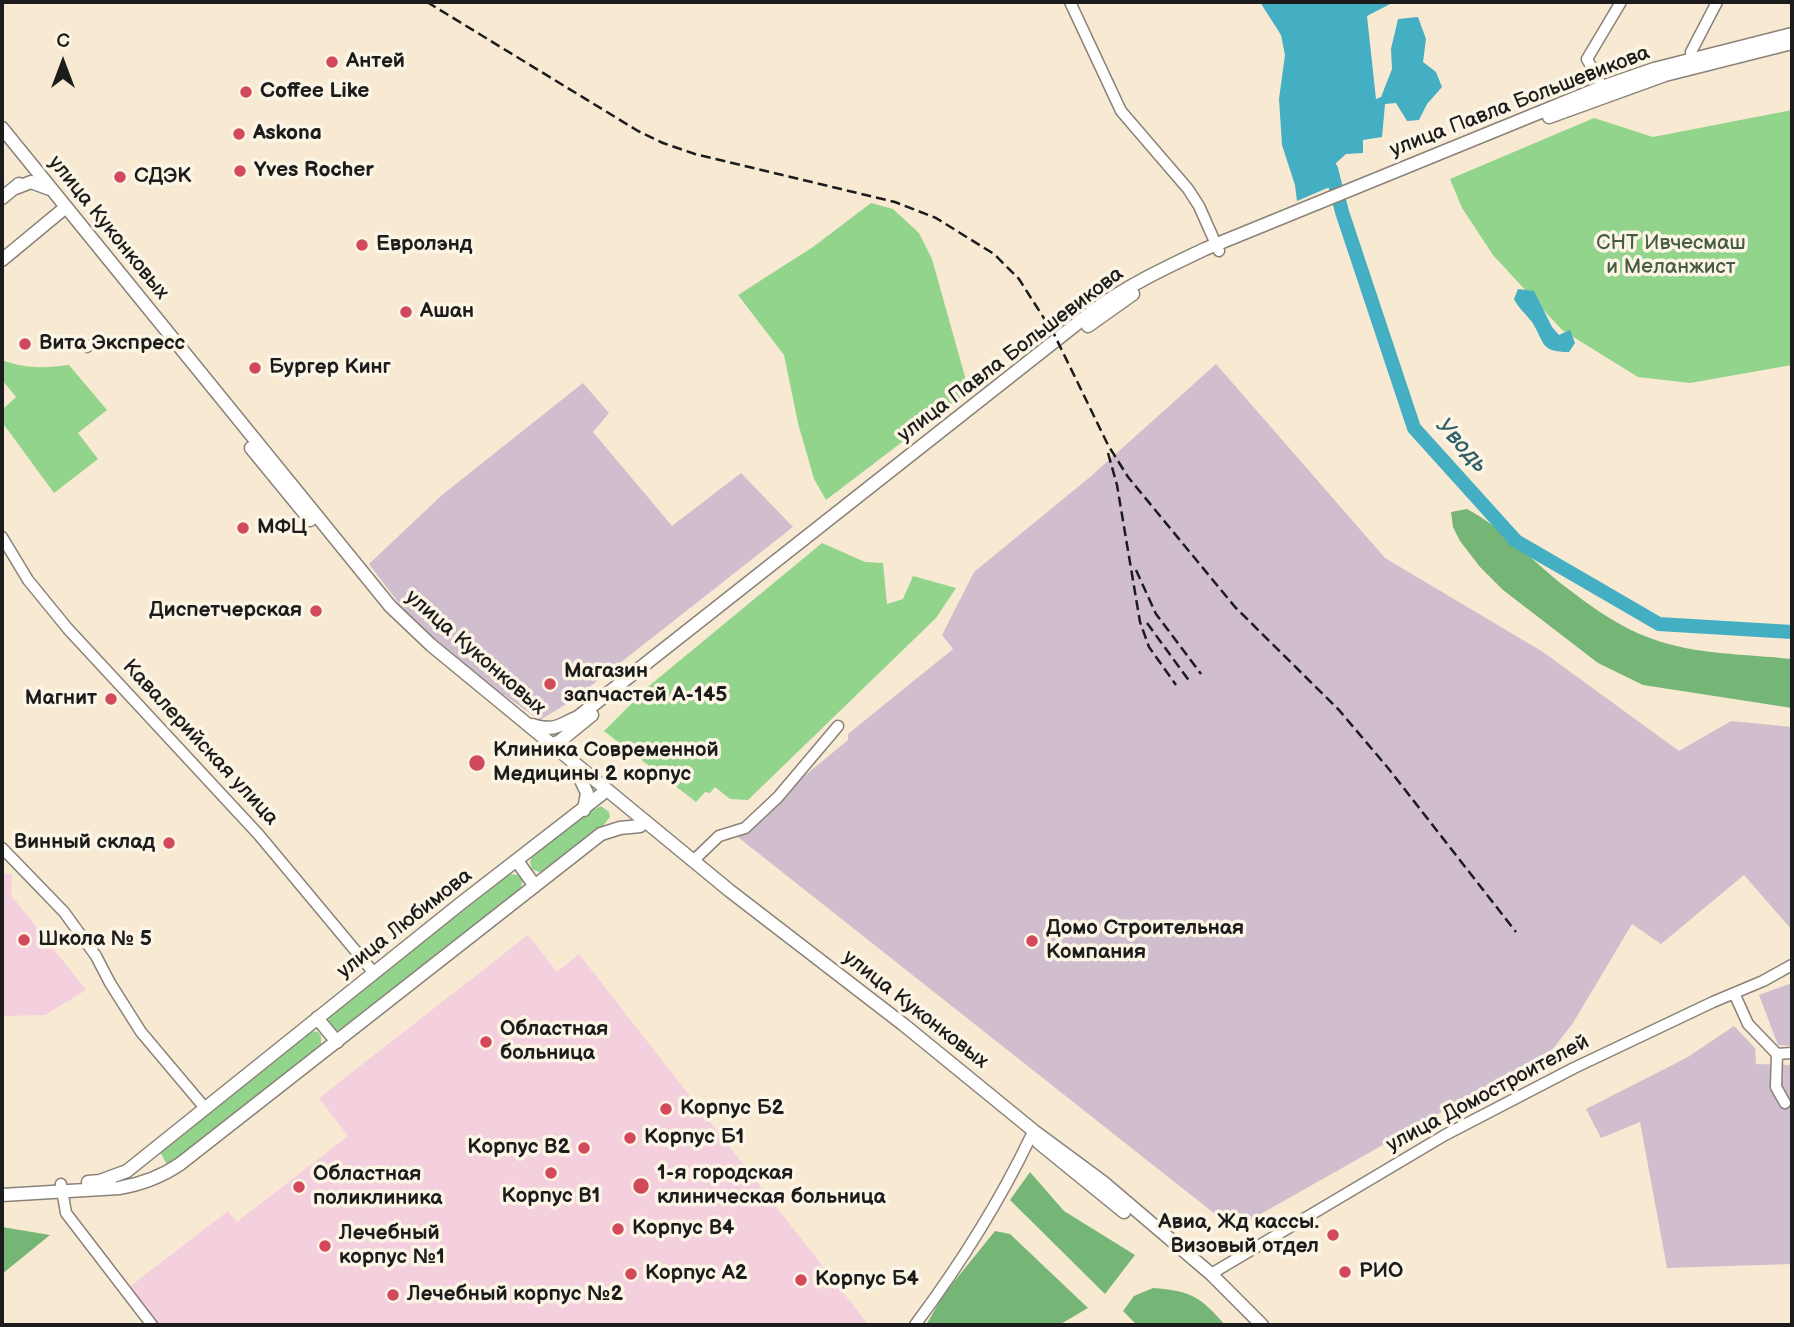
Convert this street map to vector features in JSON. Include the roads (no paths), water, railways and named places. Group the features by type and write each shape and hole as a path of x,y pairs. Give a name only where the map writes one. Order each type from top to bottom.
{"main road":[{"name":"улица Павла Большевикова","path":"1604,91 1792,43"},
{"name":"улица Павла Большевикова","path":"527,724 544,729 580,721 1061,345 1118,303 1218,248 1654,69 1692,59 1792,43"},
{"name":"улица Куконковых","path":"2,128 50,193 390,606 431,645 527,724 574,770 694,860 973,1080 1032,1133"},
{"name":"улица Куконковых","path":"2,140 34,179 50,193"},
{"path":"2,198 13,189 34,179"},
{"name":"улица Куконковых","path":"63,209 384,611 427,652 547,744"},
{"path":"2,260 63,209"},
{"path":"547,744 580,721"},
{"path":"580,721 570,737 570,743 574,770 587,793 584,810"},
{"name":"улица Куконковых","path":"604,793 640,827 731,900 762,920 1032,1133 1103,1182 1209,1276"},
{"name":"улица Любимова","path":"2,1195 100,1181 127,1171 604,793"},
{"name":"улица Любимова","path":"2,1187 119,1188 164,1174 601,834 620,828 640,827"},
{"path":"517,861 535,886"},
{"path":"317,1018 337,1042"},
{"path":"147,1155 164,1174"},
{"path":"1209,1276 1256,1325"},
{"path":"1209,1276 1262,1325"}],"street":[{"path":"1070,2 1121,111 1188,189 1199,206 1218,248"},
{"path":"1604,91 1587,59 1621,2"},
{"path":"1692,59 1691,52 1717,2"},
{"name":"Кавалерийская улица","path":"2,537 28,580 68,629 259,835 374,973"},
{"path":"694,860 719,836 745,828 778,797 838,726"},
{"path":"2,848 64,912 96,956 141,1032 205,1108"},
{"name":"улица Домостроителей","path":"1209,1276 1445,1135 1574,1068 1792,965"},
{"path":"1734,993 1748,1024 1777,1054 1776,1087 1785,1103"},
{"path":"1777,1054 1792,1053"},
{"path":"915,1325 956,1270 1032,1133"},
{"path":"61,1187 66,1213 152,1325"}],"water":[{"path":"1260,2 1394,2 1367,16 1376,99 1381,97 1392,69 1391,49 1398,19 1418,17 1426,39 1423,62 1436,72 1442,87 1427,104 1419,120 1407,121 1396,103 1385,104 1382,137 1363,140 1363,153 1346,154 1335,164 1339,183 1297,201 1295,185 1282,145 1279,99 1285,55 1281,35"},
{"path":"1518,289 1534,291 1552,327 1559,335 1570,330 1575,343 1569,352 1560,352 1544,345 1532,322 1514,299"}],"waterway":[{"name":"Уводь","path":"1331,169 1342,212 1414,428 1516,541 1659,624 1792,632"}],"railway":[{"path":"427,2 638,131 663,143 695,154 895,202 936,218 994,254 1019,279 1054,334 1108,445 1128,477 1235,607 1339,710 1388,768 1516,932"},
{"path":"1108,453 1117,485 1140,622 1149,647 1176,685"},
{"path":"1136,570 1156,614 1201,674"},
{"path":"1147,623 1190,682"}],"place":[{"name":"Антей","path":"332,62"},
{"name":"Coffee Like","path":"246,92"},
{"name":"Askona","path":"239,134"},
{"name":"Yves Rocher","path":"240,171"},
{"name":"СДЭК","path":"120,177"},
{"name":"Евролэнд","path":"362,245"},
{"name":"Ашан","path":"406,312"},
{"name":"Вита Экспресс","path":"25,344"},
{"name":"Бургер Кинг","path":"255,368"},
{"name":"МФЦ","path":"243,528"},
{"name":"Диспетчерская","path":"316,611"},
{"name":"Магазин запчастей А-145","path":"550,684"},
{"name":"Магнит","path":"111,699"},
{"name":"Клиника Современной Медицины 2 корпус","path":"477,763"},
{"name":"Винный склад","path":"169,843"},
{"name":"Школа № 5","path":"24,940"},
{"name":"Домо Строительная Компания","path":"1032,941"},
{"name":"Областная больница","path":"486,1042"},
{"name":"Корпус Б2","path":"666,1109"},
{"name":"Корпус Б1","path":"630,1138"},
{"name":"Корпус В2","path":"584,1148"},
{"name":"Корпус В1","path":"551,1173"},
{"name":"1-я городская клиническая больница","path":"641,1186"},
{"name":"Областная поликлиника","path":"299,1187"},
{"name":"Корпус В4","path":"618,1229"},
{"name":"Авиа, Жд кассы. Визовый отдел","path":"1333,1235"},
{"name":"Лечебный корпус №1","path":"325,1246"},
{"name":"РИО","path":"1345,1272"},
{"name":"Корпус А2","path":"631,1274"},
{"name":"Корпус Б4","path":"801,1280"},
{"name":"Лечебный корпус №2","path":"393,1295"}],"park label":[{"name":"СНТ Ивчесмаш и Меланжист","path":"1671,256"}]}
